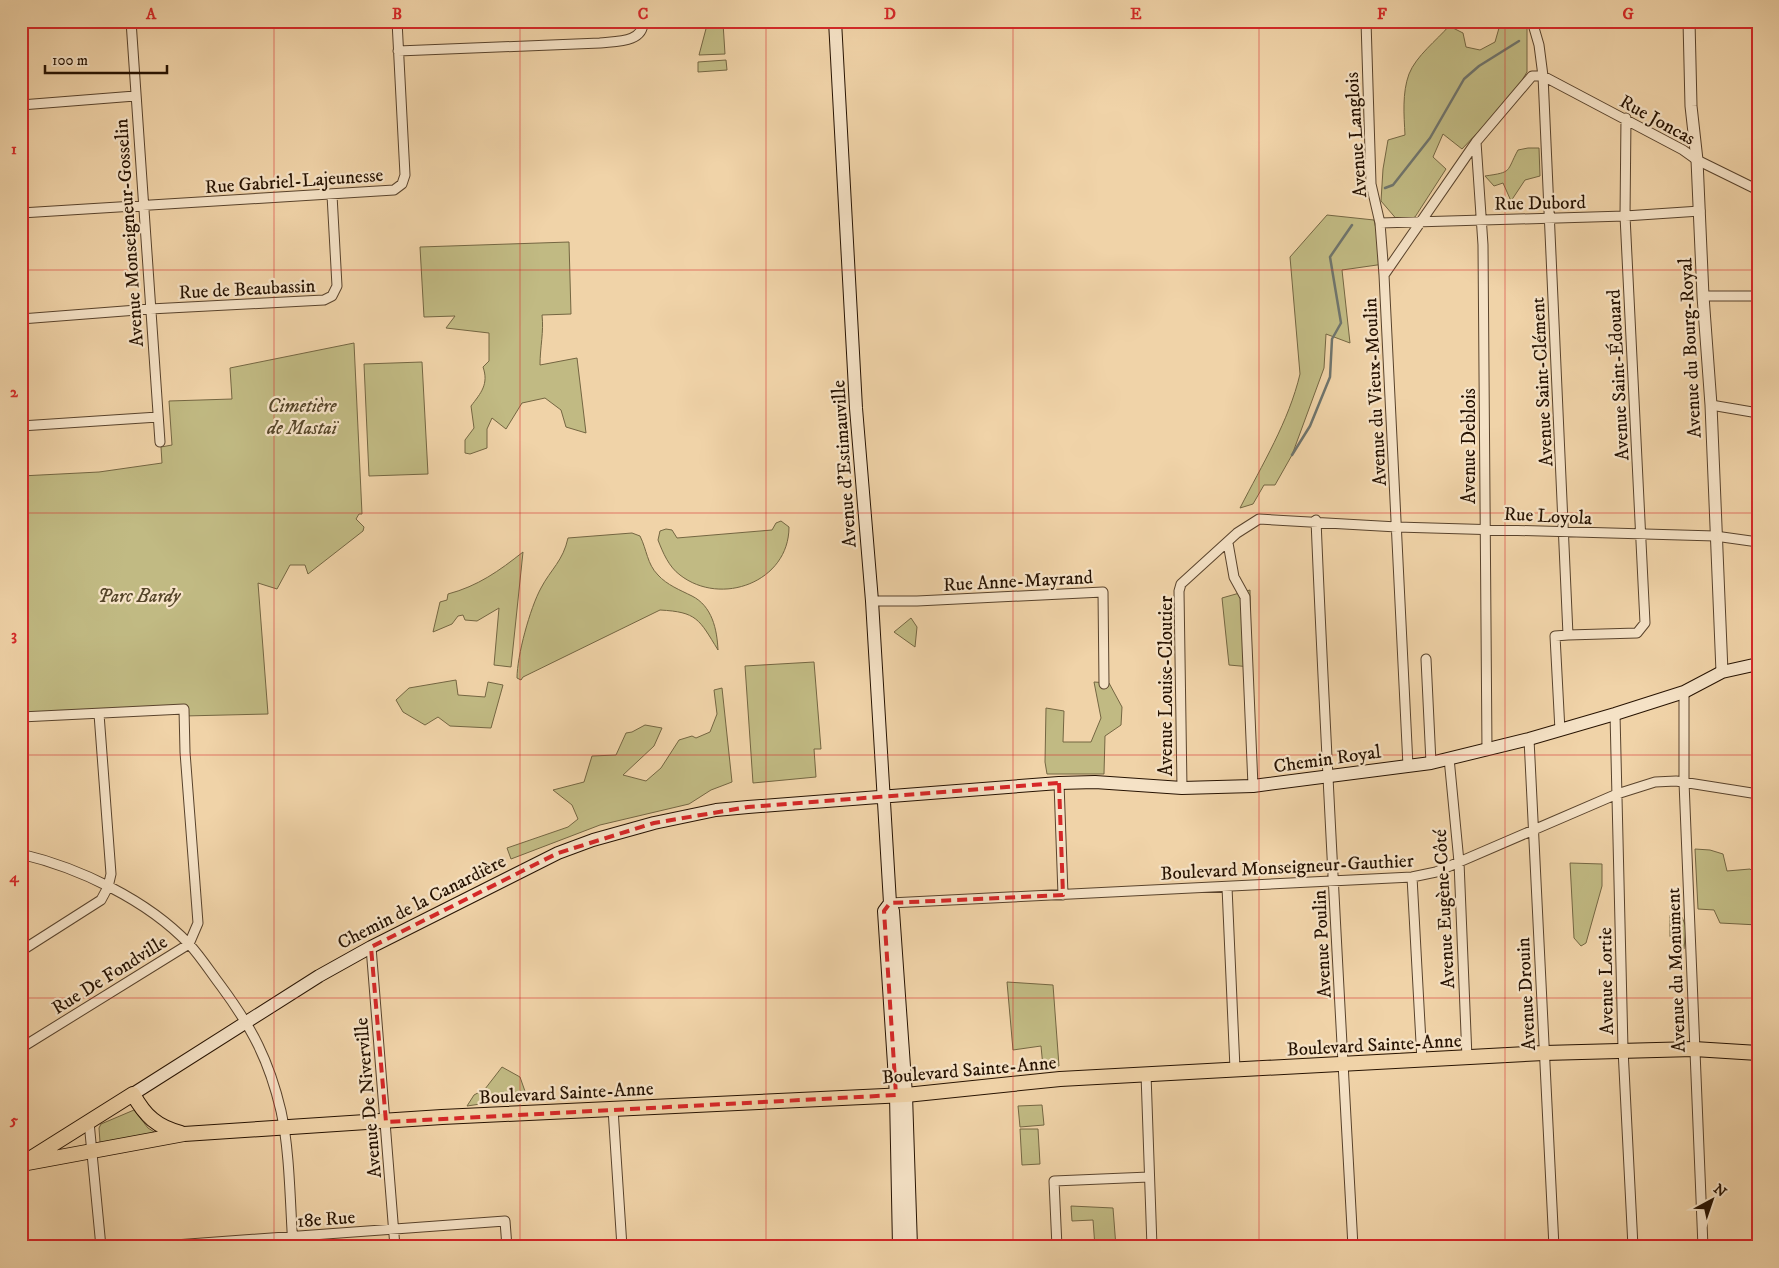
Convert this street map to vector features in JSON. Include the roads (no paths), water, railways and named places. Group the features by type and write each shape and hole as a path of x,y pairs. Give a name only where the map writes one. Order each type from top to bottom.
{"main road":[{"name":"Avenue d'Estimauville","path":"835,21 856,408 872,601 885,796 890,904 884,911 901,1095 912,1247"},
{"name":"Chemin Royal","path":"885,796 1059,783 1096,782 1182,788 1253,786 1327,778 1431,763 1560,731 1684,692 1722,672 1758,664"},
{"name":"Chemin de la Canardière","path":"21,1164 247,1020 371,947 529,867 593,840 716,810 885,796"},
{"name":"Boulevard Sainte-Anne","path":"21,1164 184,1134 613,1109 901,1095 1060,1079 1544,1053 1623,1049 1694,1049 1758,1053"},
{"name":"Boulevard Sainte-Anne","path":"133,1094 142,1112 153,1122 168,1130 184,1134"},
{"name":"Avenue d'Estimauville","path":"899,1247 901,1095"}],"street":[{"name":"Avenue Monseigneur-Gosselin","path":"131,21 160,442"},
{"name":"Rue Gabriel-Lajeunesse","path":"21,213 394,190 402,184 405,176 397,21"},
{"path":"398,51 600,43 633,38 638,34 643,21"},
{"name":"Avenue Langlois","path":"1366,21 1371,184 1380,223 1384,275"},
{"name":"Avenue Saint-Clément","path":"1532,21 1539,45 1543,76 1568,635"},
{"name":"Avenue du Bourg-Royal","path":"1689,21 1691,106 1700,211 1722,672"},
{"name":"Avenue du Vieux-Moulin","path":"1408,766 1384,275 1476,142 1532,76 1543,76"},
{"name":"Rue Joncas","path":"1543,76 1626,118 1697,160 1758,190"},
{"path":"21,106 135,96"},
{"name":"Avenue Saint-Édouard","path":"1568,635 1637,633 1642,630 1645,622 1626,216 1626,118"},
{"name":"Avenue Deblois","path":"1476,142 1482,220 1487,750"},
{"name":"Rue de Beaubassin","path":"150,309 324,300 332,296 337,286 332,195"},
{"name":"Rue Dubord","path":"1380,223 1626,216 1700,211"},
{"path":"1703,296 1758,296"},
{"path":"21,319 150,309"},
{"path":"1710,405 1758,413"},
{"path":"21,426 158,417"},
{"name":"Rue Loyola","path":"1181,584 1237,533 1259,519 1316,520 1397,526 1715,536 1758,542"},
{"name":"Avenue Poulin","path":"1316,520 1327,778 1335,883 1353,1247"},
{"path":"1228,543 1234,577 1245,597 1253,786"},
{"name":"Avenue Louise-Cloutier","path":"1181,584 1179,592 1182,788"},
{"name":"Rue Anne-Mayrand","path":"872,601 917,601 1103,592 1104,684"},
{"path":"1560,731 1554,636 1568,635"},
{"path":"1426,660 1431,763"},
{"name":"Avenue du Monument","path":"1684,692 1684,782 1703,1247"},
{"path":"21,716 184,709 185,752 198,923 189,944"},
{"path":"21,951 101,900 108,887 111,874 99,714"},
{"name":"Avenue Lortie","path":"1615,714 1623,1049 1633,1247"},
{"name":"Avenue Drouin","path":"1529,739 1554,1247"},
{"name":"Avenue Eugène-Côté","path":"1449,758 1459,862 1467,1058"},
{"name":"Boulevard Monseigneur-Gauthier","path":"890,904 1335,883 1412,877 1436,872 1617,794 1655,782 1684,782 1758,794"},
{"path":"1059,783 1063,895"},
{"path":"21,854 69,869 108,887 148,910 189,944 247,1020 269,1067 284,1128 293,1247"},
{"path":"1412,877 1422,1061"},
{"path":"1227,887 1235,1069"},
{"name":"Rue De Fondville","path":"21,1048 189,944"},
{"name":"Avenue De Niverville","path":"371,947 395,1247"},
{"path":"1146,1074 1152,1247"},
{"path":"613,1109 622,1247"},
{"path":"89,1122 94,1152 101,1247"},
{"path":"1057,1247 1054,1181 1149,1177"},
{"name":"18e Rue","path":"148,1247 184,1246 292,1236 505,1221 507,1247"}],"waterway":[{"path":"1385,188 1393,185 1430,138 1464,79 1479,66 1519,41"},
{"path":"1292,455 1310,426 1330,377 1332,339 1341,323 1330,257 1352,225"}],"park label":[{"name":"Cimetière de Mastaï","path":"302,416"},
{"name":"Parc Bardy","path":"139,595"}]}
